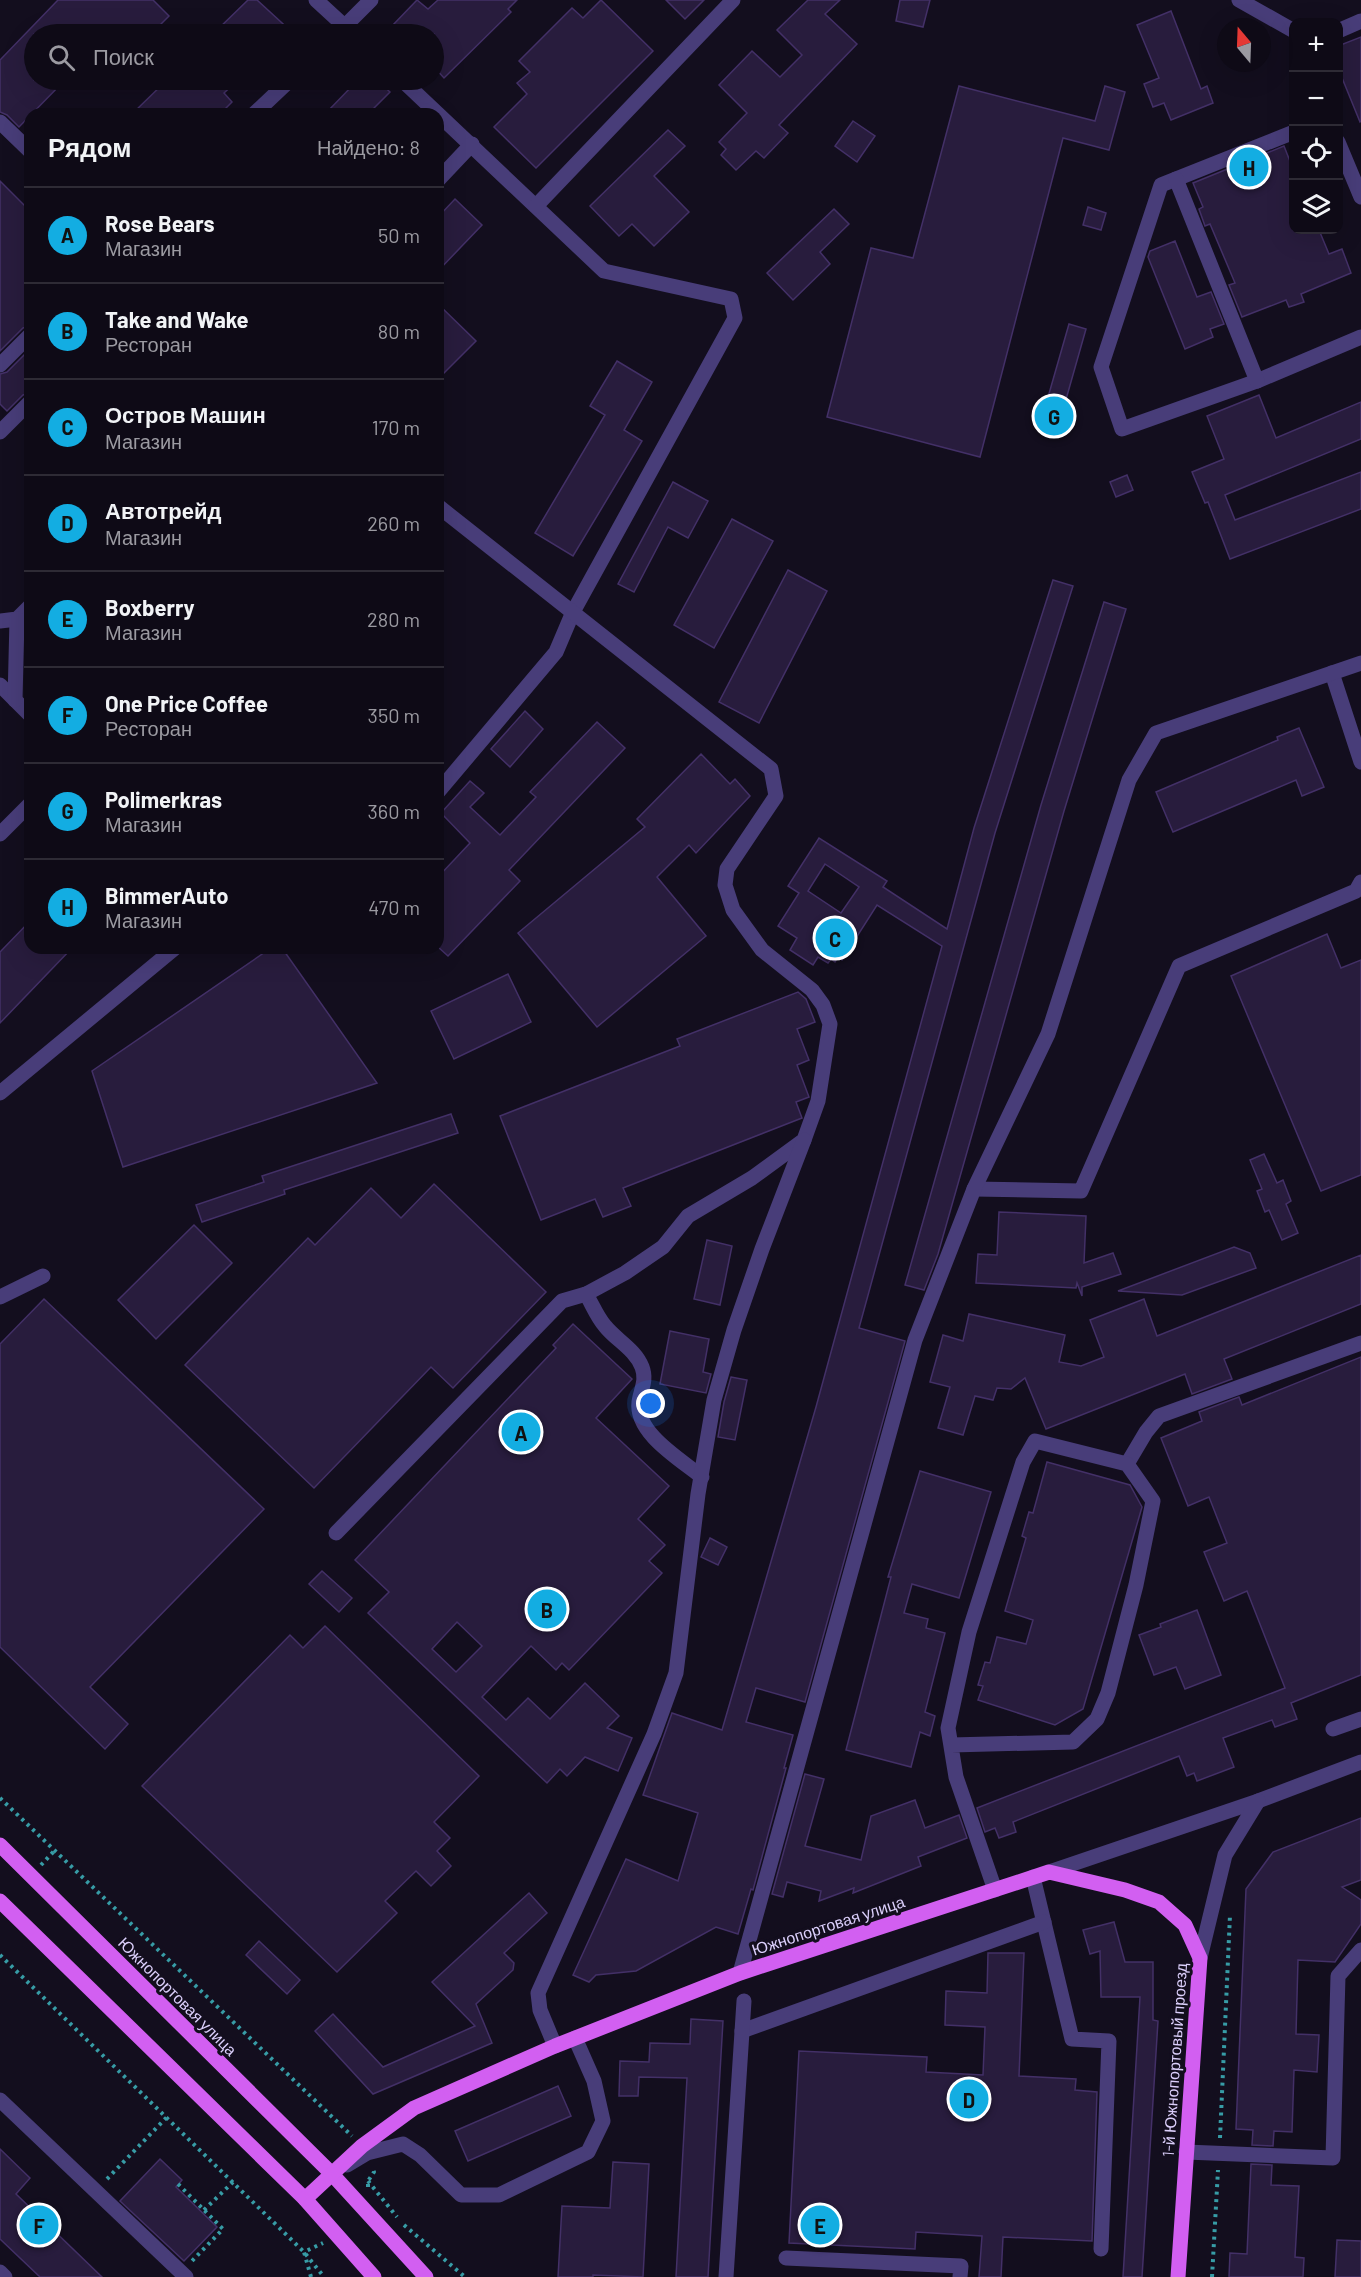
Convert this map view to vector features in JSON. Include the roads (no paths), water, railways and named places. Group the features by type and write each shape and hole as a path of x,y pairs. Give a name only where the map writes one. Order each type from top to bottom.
{"main road":[{"name":"Южнопортовая улица","path":"0,1845 331,2173 426,2277"},
{"name":"Южнопортовая улица","path":"305,2199 331,2173 365,2150 414,2108 555,2046 740,1973 1049,1872"},
{"name":"1-й Южнопортовый проезд","path":"1049,1872 1125,1890 1159,1902 1185,1925 1200,1958 1178,2277"},
{"path":"0,1902 305,2199 374,2277"}],"street":[{"path":"316,0 338,24"},
{"path":"352,24 371,0"},
{"path":"536,206 733,0"},
{"path":"1239,0 1289,29"},
{"path":"1343,29 1361,21"},
{"path":"260,108 279,90"},
{"path":"413,90 433,108"},
{"path":"444,118 604,270 731,299 735,318 573,612 556,652 444,785"},
{"path":"0,122 24,145"},
{"path":"1289,134 1161,185 1101,367 1122,429 1257,381 1361,338"},
{"path":"444,174 472,144"},
{"path":"1343,154 1361,197"},
{"path":"1176,179 1257,381"},
{"path":"0,365 24,341"},
{"path":"0,432 24,408"},
{"path":"444,511 771,769 776,796 727,869 725,885 733,910 762,950 812,990 823,1005 830,1024 818,1101 762,1249 734,1330 714,1400 676,1673 654,1734 538,1992 540,2010 555,2046"},
{"path":"15,700 18,619 24,612"},
{"path":"0,621 18,619"},
{"path":"740,1973 915,1340 974,1189 1048,1034 1129,780 1156,733 1361,663"},
{"path":"1332,673 1357,734 1361,762"},
{"path":"0,685 24,709"},
{"path":"0,834 24,810"},
{"path":"974,1189 1082,1191 1179,966 1356,891 1361,882"},
{"path":"0,1093 168,954"},
{"path":"336,1533 562,1301 586,1294 625,1273 663,1247 688,1216 752,1178 804,1140"},
{"path":"0,1297 43,1276"},
{"path":"586,1294 604,1325 636,1356 642,1367 645,1379 639,1402 639,1417 648,1432 702,1477"},
{"path":"1127,1464 1146,1432 1159,1416 1361,1343"},
{"path":"951,1745 1073,1742 1097,1719 1108,1693 1136,1585 1154,1501 1127,1464 1035,1441 1023,1462 969,1632 948,1728 956,1777 995,1890"},
{"path":"1333,1729 1361,1719"},
{"name":"Южнопортовая улица","path":"1049,1872 1258,1801 1361,1762"},
{"path":"1200,1958 1225,1855 1258,1801"},
{"path":"1033,1877 1072,2039 1109,2041 1101,2249"},
{"path":"742,2031 1044,1922"},
{"path":"1185,2152 1333,2158 1338,1976 1361,1950"},
{"path":"726,2277 744,2001"},
{"path":"365,2150 403,2144 420,2155 461,2195 499,2195 588,2152 603,2121 594,2081 575,2038"},
{"path":"0,2100 184,2275"},
{"path":"786,2258 961,2266 960,2277"},
{"path":"0,2272 5,2277"}],"place":[{"name":"BimmerAuto","path":"1249,167"},
{"name":"Polimerkras","path":"1054,416"},
{"name":"Остров Машин","path":"835,938"},
{"name":"Rose Bears","path":"521,1432"},
{"name":"Take and Wake","path":"547,1609"},
{"name":"Автотрейд","path":"969,2099"},
{"name":"One Price Coffee","path":"39,2225"},
{"name":"Boxberry","path":"820,2225"}]}
